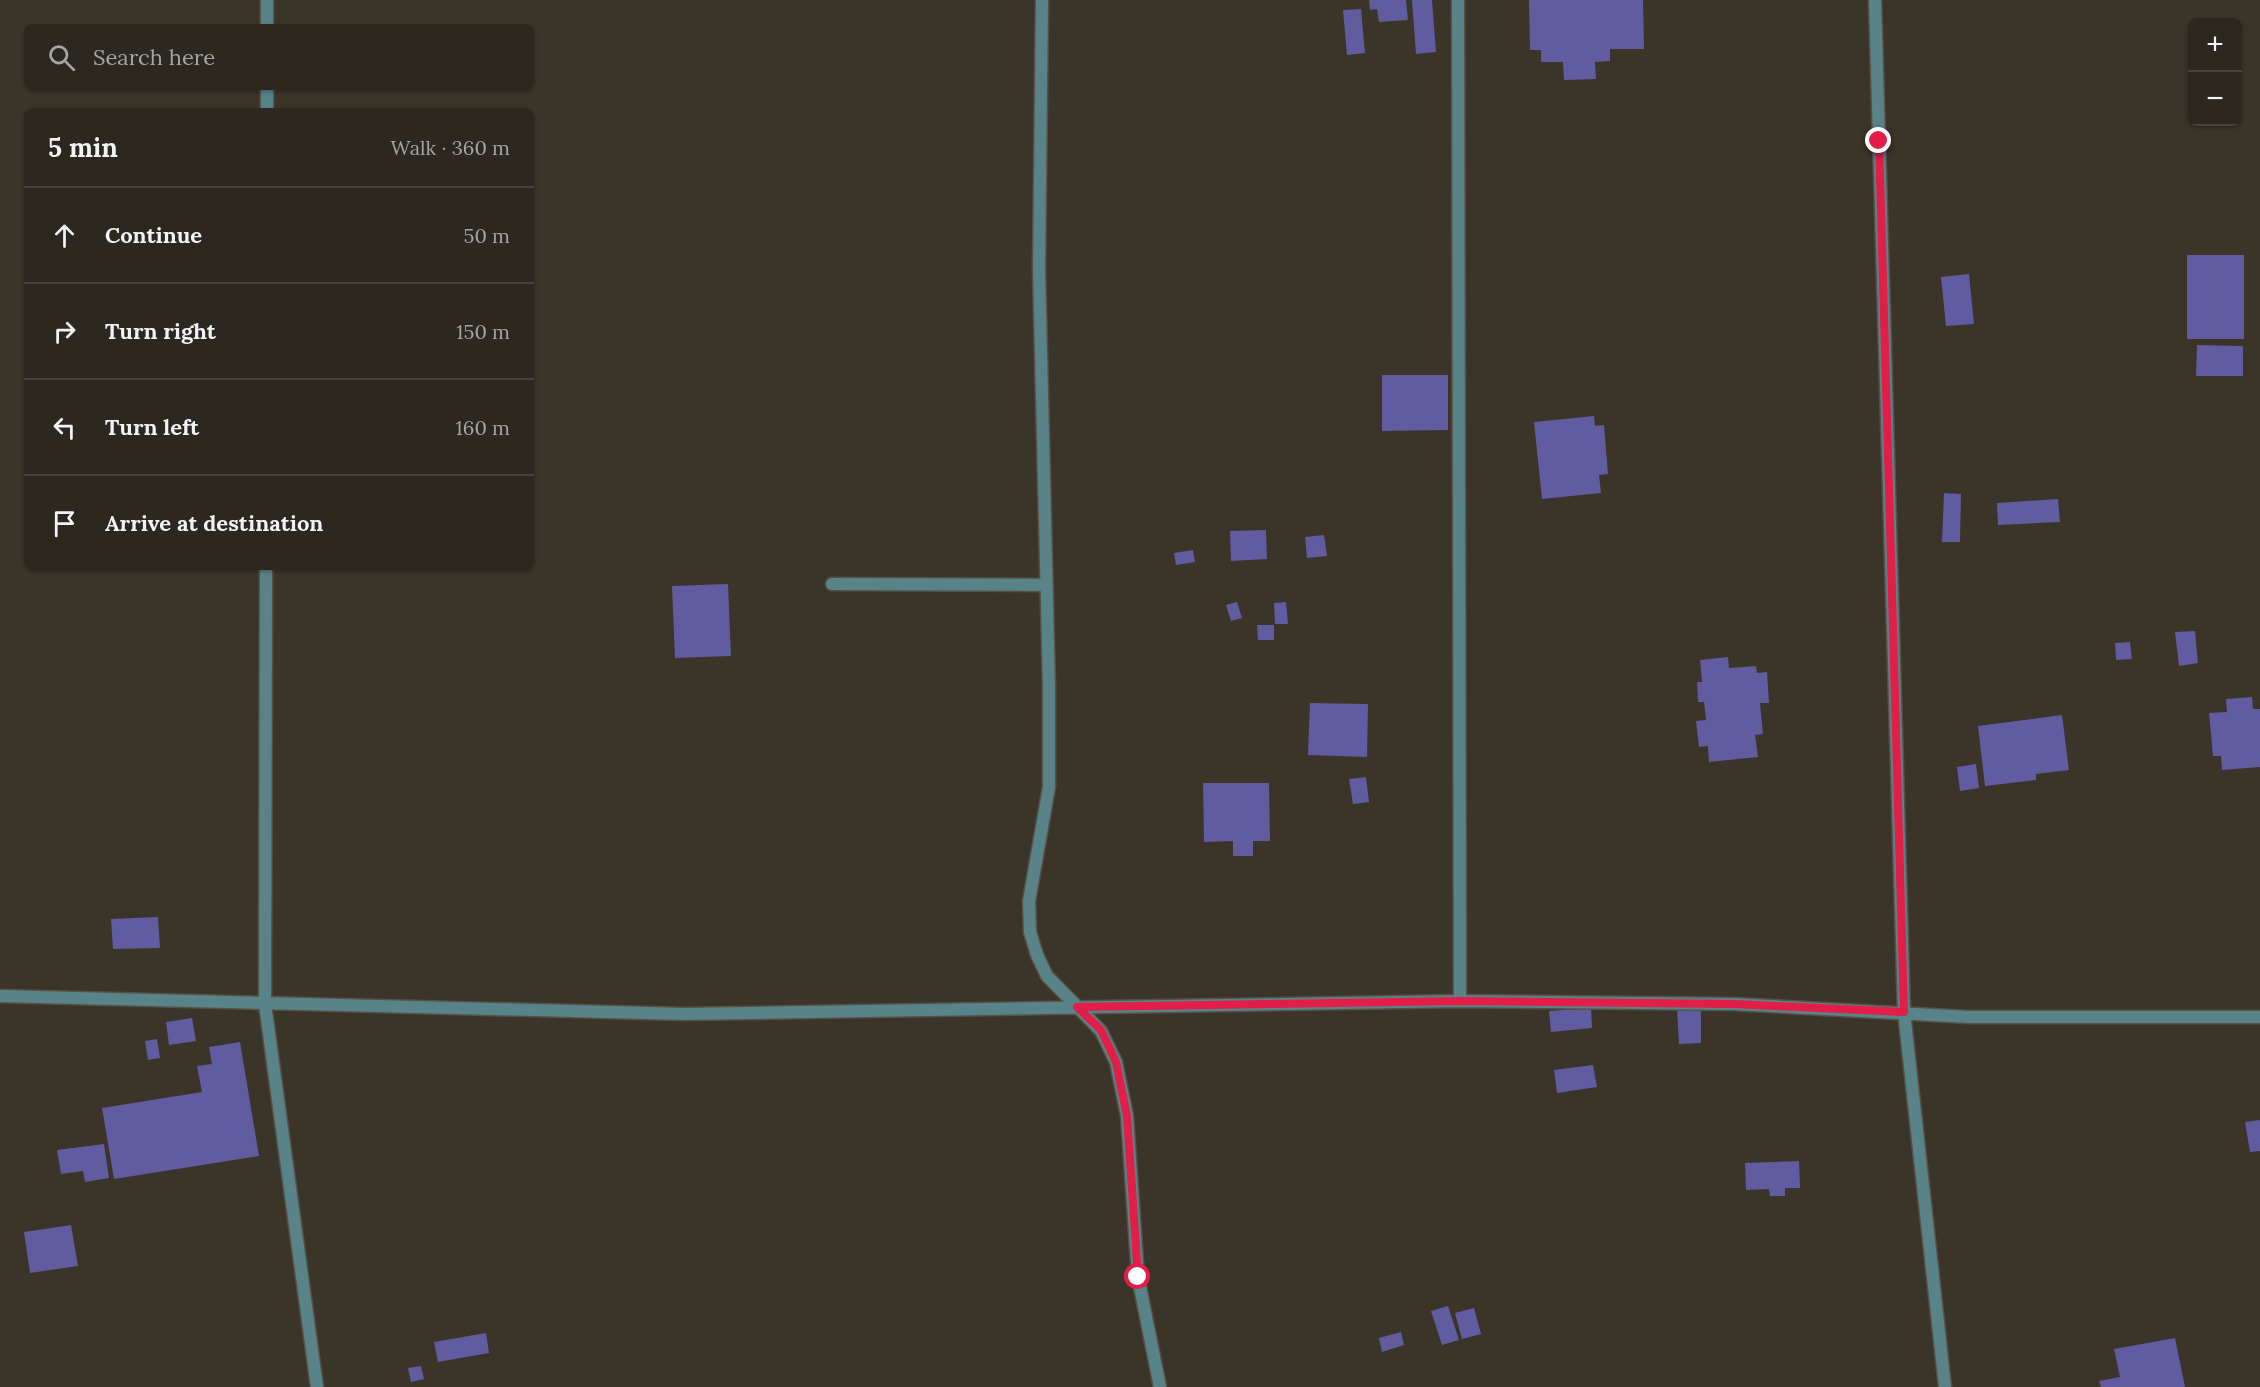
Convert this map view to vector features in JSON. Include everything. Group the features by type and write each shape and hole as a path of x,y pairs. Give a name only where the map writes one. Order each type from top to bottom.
{"street":[{"path":"267,0 267,24"},
{"path":"1042,0 1039,270 1049,787 1029,901 1030,932 1047,976 1101,1030 1116,1062 1127,1116 1138,1277 1160,1387"},
{"path":"1458,0 1460,1001"},
{"path":"1875,0 1904,1012 1945,1387"},
{"path":"267,90 267,108"},
{"path":"266,570 265,1004 317,1387"},
{"path":"832,584 1046,585"},
{"path":"0,996 685,1014 1460,1001 1733,1004 1969,1017 2260,1017"}],"building":[{"path":"1369,0 1406,0 1408,20 1379,22 1377,9 1370,10"},
{"path":"1412,0 1432,0 1436,52 1416,54"},
{"path":"1529,0 1643,0 1644,49 1610,49 1610,61 1595,62 1596,79 1564,80 1563,62 1541,62 1541,50 1530,50"},
{"path":"1361,9 1365,53 1347,55 1343,10"},
{"path":"2187,255 2244,255 2244,339 2187,339"},
{"path":"1969,274 1974,324 1946,326 1941,277"},
{"path":"2197,345 2243,346 2243,376 2196,376"},
{"path":"1382,375 1448,375 1448,430 1382,431"},
{"path":"1594,416 1595,426 1604,425 1608,474 1599,475 1601,493 1542,499 1534,422"},
{"path":"1944,493 1961,494 1960,542 1942,542"},
{"path":"2058,499 2060,522 1998,525 1997,503"},
{"path":"1266,530 1267,559 1231,561 1230,531"},
{"path":"1324,535 1327,556 1307,558 1305,537"},
{"path":"1193,550 1195,562 1176,565 1174,553"},
{"path":"728,584 731,656 675,658 672,586"},
{"path":"1237,602 1242,618 1231,621 1226,605"},
{"path":"1286,602 1288,624 1275,624 1274,603"},
{"path":"1257,625 1274,625 1274,640 1258,640"},
{"path":"2195,631 2198,663 2179,666 2175,632"},
{"path":"2130,642 2132,659 2116,660 2115,643"},
{"path":"1728,657 1729,668 1756,666 1757,673 1767,672 1769,703 1760,703 1763,734 1755,735 1758,757 1709,762 1708,746 1699,747 1696,721 1706,720 1704,702 1698,702 1697,682 1702,682 1700,660"},
{"path":"2252,697 2253,709 2260,709 2260,767 2222,770 2221,756 2213,756 2209,713 2227,712 2226,699"},
{"path":"1310,703 1368,704 1367,757 1308,755"},
{"path":"2062,715 2069,770 2036,774 2036,780 1985,786 1978,726"},
{"path":"1976,764 1979,788 1960,791 1957,767"},
{"path":"1366,777 1369,802 1353,804 1349,779"},
{"path":"1203,783 1269,783 1270,841 1253,841 1253,856 1233,856 1233,841 1204,842"},
{"path":"158,917 160,948 113,949 111,919"},
{"path":"1591,1008 1592,1028 1551,1032 1549,1011"},
{"path":"1677,1008 1701,1008 1701,1043 1679,1044"},
{"path":"192,1018 196,1041 169,1045 166,1022"},
{"path":"157,1039 160,1058 148,1060 145,1041"},
{"path":"240,1042 259,1156 114,1179 102,1108 202,1092 197,1066 212,1064 209,1047"},
{"path":"1593,1065 1597,1087 1557,1093 1554,1070"},
{"path":"2260,1120 2260,1151 2250,1152 2245,1122"},
{"path":"104,1144 109,1178 85,1182 83,1171 61,1174 57,1150"},
{"path":"1799,1161 1800,1188 1785,1188 1785,1196 1770,1196 1769,1189 1746,1190 1745,1163"},
{"path":"71,1225 78,1266 30,1273 24,1232"},
{"path":"1448,1306 1459,1340 1442,1345 1431,1311"},
{"path":"1474,1308 1481,1334 1462,1339 1455,1313"},
{"path":"1401,1332 1404,1345 1382,1352 1379,1338"},
{"path":"486,1333 489,1353 438,1362 434,1342"},
{"path":"2175,1338 2185,1387 2101,1387 2099,1381 2120,1377 2114,1349"},
{"path":"421,1366 424,1379 411,1382 408,1368"}],"route":[{"path":"1138,1277 1127,1116 1116,1062 1101,1030 1077,1007 1460,1001 1733,1004 1904,1012 1879,141"}]}
